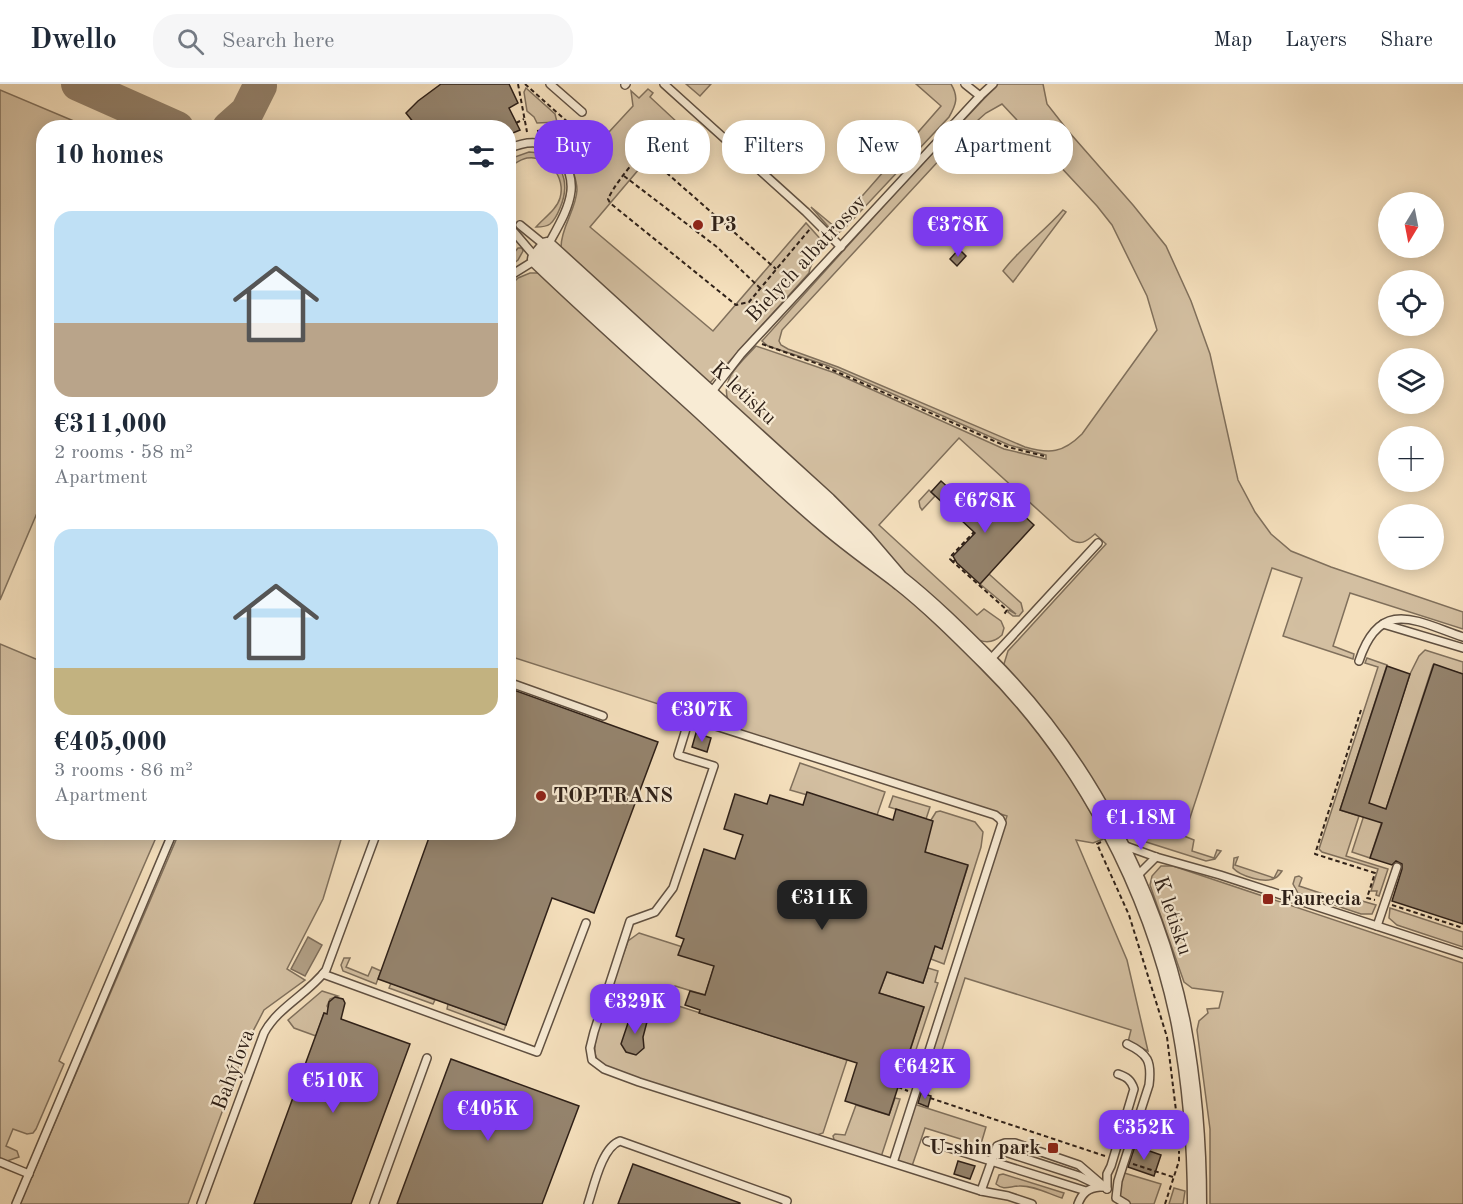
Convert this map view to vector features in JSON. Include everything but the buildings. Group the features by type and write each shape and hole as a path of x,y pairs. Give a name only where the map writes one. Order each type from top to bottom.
{"street":[{"name":"K letisku","path":"542,253 704,401 821,519 900,581 988,662 1017,693 1059,746 1101,811 1106,843 1135,878 1166,968 1180,1022 1194,1119 1197,1204"}],"lane":[{"path":"550,84 582,112"},
{"path":"663,84 841,247"},
{"path":"965,84 980,96"},
{"name":"Bielych albatrosov","path":"704,401 754,340 993,84"},
{"path":"516,146 536,142 559,154 567,168 571,193 542,253 516,271"},
{"path":"520,225 542,253"},
{"path":"516,234 542,253"},
{"path":"988,662 1098,543"},
{"path":"1359,661 1366,640 1383,624 1394,618 1407,618 1463,637"},
{"path":"1383,624 1463,648"},
{"path":"516,685 603,716"},
{"path":"893,1163 1002,823 995,815 700,722 692,722 686,729 678,754 714,766 673,888 655,912 630,921 594,1032 590,1048 592,1060 604,1069 639,1082 893,1163 981,1191 1008,1196 1032,1204"},
{"path":"16,1204 170,840"},
{"name":"Bahýľova","path":"201,1204 264,1034 274,1018 323,974 333,953 374,840"},
{"path":"1106,843 1230,878 1463,954"},
{"path":"1135,878 1156,857"},
{"path":"1377,926 1397,867"},
{"path":"323,974 537,1052 586,923"},
{"path":"1117,1201 1118,1181 1151,1075 1144,1052 1127,1044"},
{"path":"374,1204 427,1058"},
{"path":"1107,1189 1107,1174 1134,1089 1132,1082 1118,1074"},
{"path":"588,1204 607,1151 613,1143 620,1141 787,1201 786,1204"},
{"path":"927,1141 992,1158 1086,1191"},
{"path":"981,1191 997,1146 1015,1143 1079,1165 1107,1189 1117,1201 1126,1204"},
{"path":"992,1158 1005,1152 1078,1176 1107,1189"},
{"path":"0,1162 29,1174"},
{"path":"1078,1204 1086,1191 1092,1188 1107,1189"}],"path":[{"path":"518,84 527,132"},
{"path":"525,84 566,120"},
{"path":"516,123 525,119"},
{"path":"668,174 776,269"},
{"path":"760,288 717,247 624,176 612,190 608,198 610,203 736,305 749,302 816,222"},
{"path":"791,240 797,245"},
{"path":"754,340 831,370 1008,447 1044,456"},
{"path":"974,532 950,559 1007,610 1003,616"},
{"path":"1361,710 1315,854 1375,873 1367,898 1463,928"},
{"path":"1106,843 1167,1037 1178,1129"},
{"path":"930,1098 1113,1159"},
{"path":"1165,1204 1179,1161 1179,1145"},
{"path":"1124,1162 1173,1177"}],"shaded area":[{"path":"686,84 711,84 700,96"},
{"path":"916,84 951,84 956,101 946,120 933,120 933,134 921,147 921,129 941,106"},
{"path":"998,84 1043,84 1047,104 1060,120 1017,120 1002,104 978,120 964,120"},
{"path":"526,88 555,114 556,120 536,120 527,111 524,92"},
{"path":"648,89 653,93 650,97 675,120 625,120 625,174 635,174 590,227 713,331 806,223 824,243 809,273 709,384 561,247 563,232 576,197 577,185 574,174 613,174 613,128 633,106 631,91 639,98"},
{"path":"0,90 71,120 36,120 36,515 0,600"},
{"path":"1073,137 1166,246 1191,301 1210,354 1238,480 1255,512 1271,534 1291,551 1463,612 1463,629 1350,593 1333,646 1354,654 1353,659 1283,636 1302,578 1272,568 1184,836 1194,840 1192,851 1214,858 1217,850 1221,851 1215,859 1206,861 1121,834 1003,667 1008,651 1106,544 1095,534 1083,542 1070,539 959,438 879,525 977,615 984,609 1001,621 1004,628 1002,635 989,642 976,639 953,621 728,400 727,384 734,370 756,346 835,373 1004,449 1046,459 1046,455 1009,445 829,366 768,346 762,341 913,174 921,174 921,165 933,153 933,167 782,330 779,341 788,349 838,367 1025,447 1049,451 1069,445 1082,434 1157,330 1147,296 1112,225 1067,174 1073,174"},
{"path":"529,152 534,153 534,158 527,158 516,163 516,157"},
{"path":"557,174 562,174 565,188 560,208 550,224 536,227 553,210 560,198"},
{"path":"881,174 896,174 838,233 833,232 811,207 835,227"},
{"path":"1063,210 1066,212 1013,282 1003,271"},
{"path":"522,248 523,251 516,262 516,250"},
{"path":"530,273 539,273 888,580 981,665 1031,722 1070,777 1106,838 1093,843 1076,840 1127,960 1148,1051 1128,1042 1131,1030 965,978 928,1094 919,1090 1007,816 516,658 516,280"},
{"path":"929,490 935,496 922,510 919,501"},
{"path":"989,574 1021,603 1023,611 1019,616 1013,616 1008,612 1009,610 1016,614 980,584"},
{"path":"0,644 36,659 36,840 155,840 59,1061 64,1064 36,1129 33,1133 27,1134 13,1129 6,1146 17,1151 19,1157 7,1161 0,1159"},
{"path":"1425,650 1463,662 1463,674 1433,665 1370,858 1352,852 1410,674 1419,656"},
{"path":"1367,658 1387,665 1340,810 1359,816 1346,856 1388,869 1379,896 1376,895 1377,891 1371,891 1378,869 1322,852 1319,849 1378,667 1365,663"},
{"path":"800,763 885,792 877,815 790,790"},
{"path":"893,796 930,807 926,819 889,807"},
{"path":"940,811 975,822 983,832 981,847 944,964 931,959 935,946 942,948 968,866 925,852 931,820 936,812"},
{"path":"176,840 341,840 323,899 287,969 305,980 264,1010 249,1039 188,1204 20,1204"},
{"path":"1238,857 1235,865 1274,878 1278,870 1282,871 1277,877 1271,880 1253,878 1233,868 1234,858"},
{"path":"1161,866 1173,866 1463,963 1463,1204 1210,1204 1210,1129 1197,1030 1199,1021 1208,1013 1207,1009 1219,1008 1223,992 1192,988 1184,982 1150,885 1152,876"},
{"path":"1295,877 1302,878 1299,886 1360,906 1362,901 1376,905 1372,914 1361,914 1298,893 1293,884"},
{"path":"1390,908 1463,932 1463,947 1397,925 1389,918"},
{"path":"639,933 717,958 705,995 675,986 669,1003 847,1060 823,1133 817,1135 613,1071 599,1062 595,1052 595,1043 602,1015 628,941"},
{"path":"308,937 322,945 305,976 291,969"},
{"path":"344,958 350,958 346,967 368,976 372,967 381,971 376,984 343,971 341,965"},
{"path":"928,968 938,971 935,982 938,983 906,1080 901,1079 924,1007 879,993 887,972 923,983"},
{"path":"391,983 435,1000 433,1004 389,988"},
{"path":"322,991 338,996 330,999 327,1006 332,1016 324,1013 316,1036 294,1028 288,1020"},
{"path":"448,1004 506,1025 504,1030 447,1009"},
{"path":"895,1098 900,1099 881,1157 835,1143 833,1136 835,1134 845,1135 856,1105 889,1115"},
{"path":"914,1104 986,1127 978,1154 964,1150 967,1141 925,1128 912,1166 898,1162 896,1159"},
{"path":"1121,1172 1161,1184 1154,1204 1126,1204 1116,1198"},
{"path":"1003,1174 1064,1193 1062,1198 1030,1187 1002,1187 996,1184 999,1175"},
{"path":"1174,1188 1185,1191 1183,1204 1169,1204"}],"taxiway":[{"path":"78,84 159,120"},
{"path":"238,120 247,112 260,86"}],"place":[{"name":"P3","path":"698,225"},
{"name":"TOPTRANS","path":"541,796"},
{"name":"Faurecia","path":"1268,899"},
{"name":"U-shin park","path":"1053,1148"}]}
